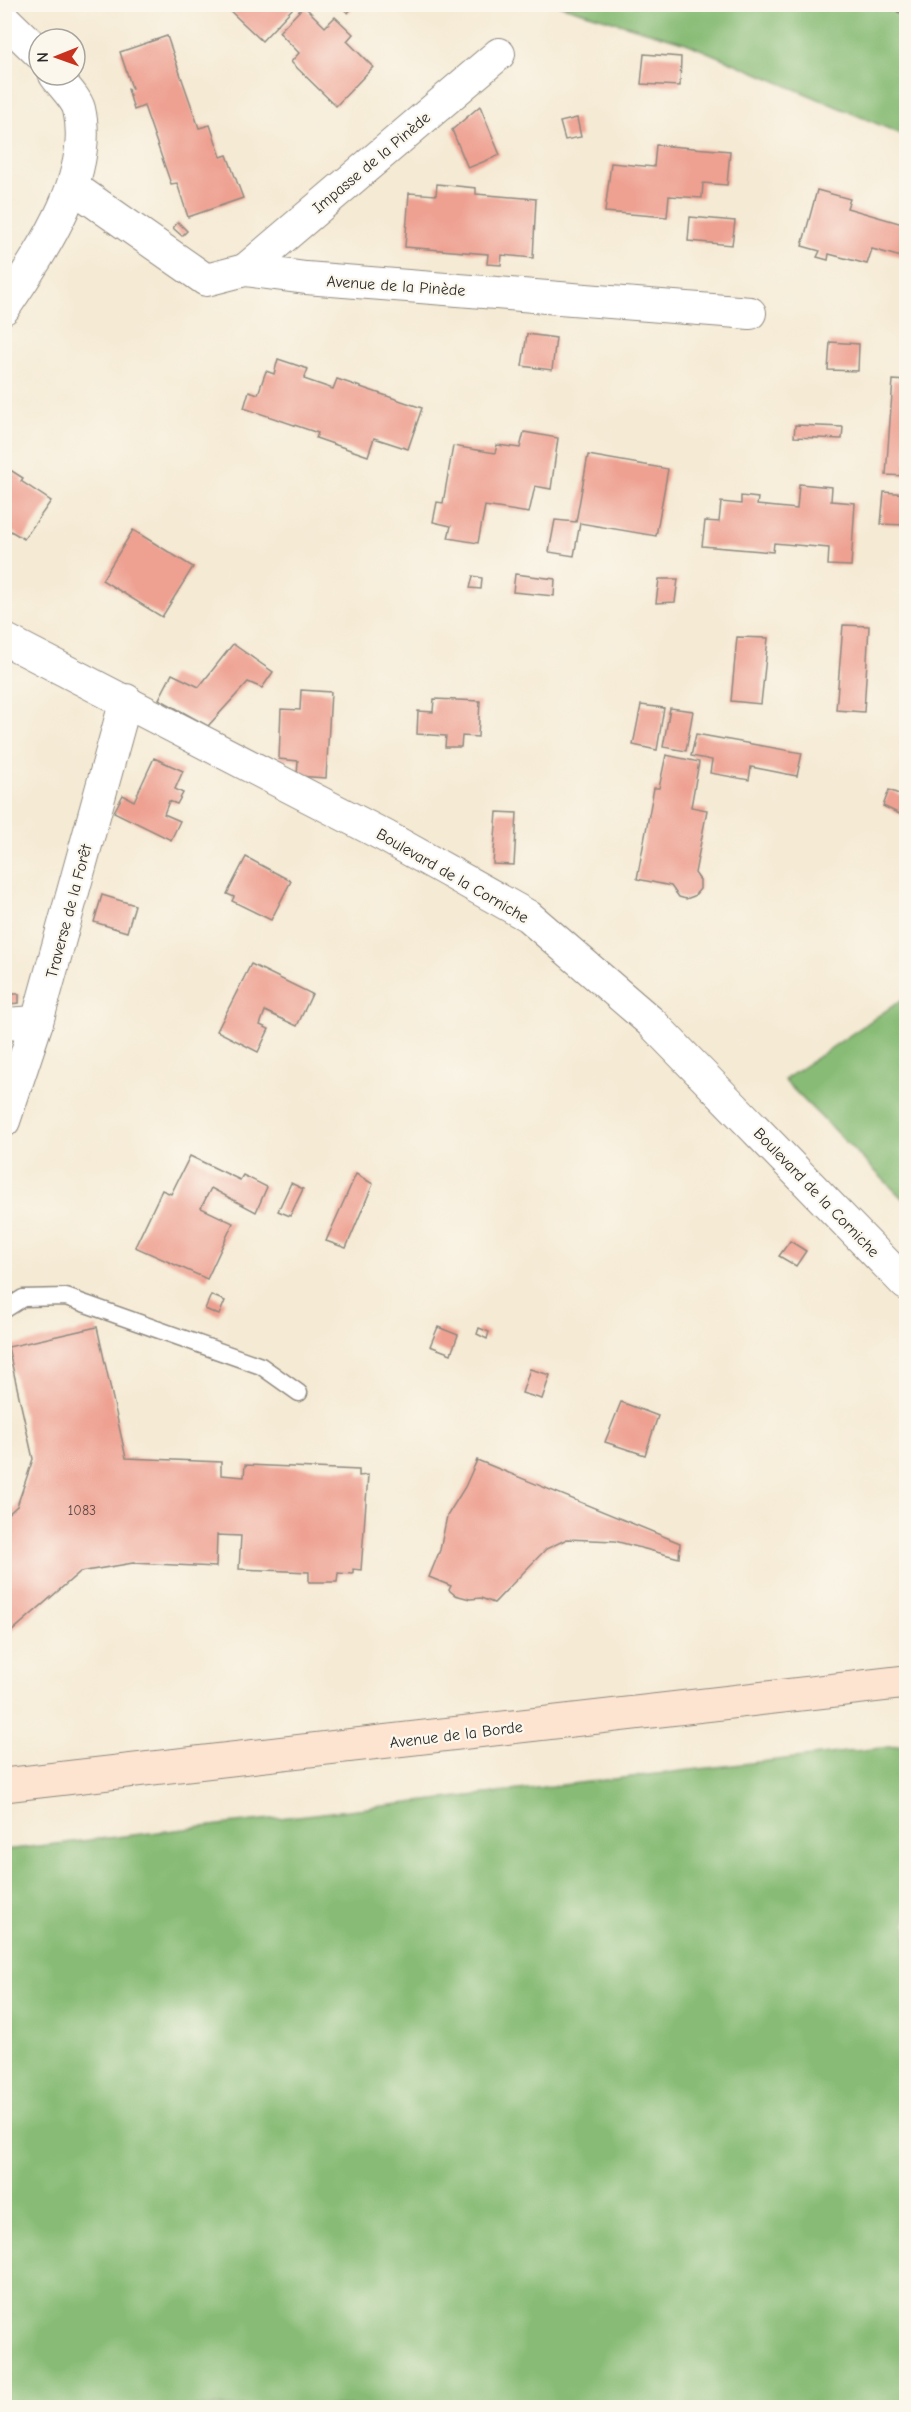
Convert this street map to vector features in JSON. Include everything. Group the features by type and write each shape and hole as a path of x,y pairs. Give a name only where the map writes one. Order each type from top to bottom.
{"street":[{"path":"4,19 27,42"},
{"name":"Impasse de la Pinède","path":"245,270 499,54"},
{"path":"4,308 59,220 73,187 81,158 78,108 63,87"},
{"name":"Avenue de la Pinède","path":"73,187 206,280 245,270 306,278 750,313"},
{"name":"Boulevard de la Corniche","path":"4,639 126,700 385,836 528,916 651,1022 906,1284"},
{"name":"Traverse de la Forêt","path":"4,1121 37,1022 126,700"},
{"path":"4,1024 37,1022"},
{"name":"Avenue de la Borde","path":"4,1785 906,1682"}],"lane":[{"path":"4,1310 23,1298 66,1297 261,1366 299,1393"}],"path":[{"path":"871,4 906,13"}],"green space":[{"path":"559,5 906,5 906,136 686,43"},
{"path":"906,997 906,1202 784,1080"},
{"path":"906,1745 906,2407 5,2407 5,1850"}],"building":[{"path":"226,4 291,4 294,7 262,41 225,6"},
{"path":"338,4 355,4 348,13"},
{"path":"304,6 325,27 335,17 353,34 347,41 373,67 336,106 291,62 299,53 279,32"},
{"path":"167,36 199,128 210,125 221,157 227,155 243,198 188,217 177,183 171,184 144,106 134,110 128,89 132,88 120,52"},
{"path":"644,54 681,57 680,86 641,84"},
{"path":"480,106 500,155 468,168 452,130"},
{"path":"577,118 581,137 565,140 560,122"},
{"path":"656,145 730,151 727,185 703,183 702,198 669,196 667,217 605,212 611,163 654,167"},
{"path":"437,184 476,188 476,194 536,199 533,258 502,255 501,265 487,264 488,254 405,247 409,193 436,195"},
{"path":"817,190 850,199 847,208 906,225 906,262 905,258 872,249 867,264 829,254 828,260 817,257 820,251 802,246"},
{"path":"690,217 735,221 732,245 688,241"},
{"path":"178,222 187,231 182,236 173,228"},
{"path":"527,334 556,338 552,370 522,366"},
{"path":"830,342 859,344 858,371 828,370"},
{"path":"278,359 308,369 304,379 333,389 337,379 422,408 408,449 374,438 368,456 316,438 318,433 244,408 249,391 258,394 266,371 274,374"},
{"path":"893,380 906,381 906,476 886,475"},
{"path":"795,425 843,427 842,439 794,437"},
{"path":"524,432 558,438 551,489 535,486 529,513 485,506 478,543 448,538 451,526 433,522 437,502 443,503 453,446 495,453 497,445 520,448"},
{"path":"588,455 668,469 656,536 580,523 574,556 549,552 555,520 576,522"},
{"path":"4,466 23,478 21,481 51,501 24,539 4,527"},
{"path":"799,484 832,487 831,501 855,503 851,566 828,565 829,548 774,543 773,552 702,546 705,521 719,522 721,502 741,504 741,496 758,498 757,505 797,509"},
{"path":"884,492 906,494 906,525 881,524"},
{"path":"133,530 193,567 162,617 102,580"},
{"path":"515,574 555,579 554,596 513,592"},
{"path":"473,576 482,578 481,589 470,588"},
{"path":"659,579 678,579 675,602 656,603"},
{"path":"843,625 869,626 864,712 836,710"},
{"path":"737,637 768,638 761,704 731,701"},
{"path":"233,644 273,672 262,688 248,682 208,726 159,699 172,674 199,687"},
{"path":"301,690 331,692 326,778 297,776 298,761 279,759 281,709 300,710"},
{"path":"434,699 480,701 478,737 462,736 461,747 445,747 446,736 417,734 418,711 433,712"},
{"path":"641,705 664,708 657,750 633,745"},
{"path":"670,708 693,711 686,751 663,747"},
{"path":"696,734 802,753 797,776 751,767 749,780 710,773 712,760 691,756"},
{"path":"904,736 906,737 906,772 902,771"},
{"path":"666,755 699,762 691,807 707,810 695,873 700,880 700,889 694,896 686,899 679,897 671,886 637,879 654,788 659,788"},
{"path":"154,758 183,771 175,789 183,793 177,804 169,801 164,814 180,821 171,840 114,812 123,795 134,801"},
{"path":"889,790 906,797 906,817 883,806"},
{"path":"497,812 517,813 514,865 493,864"},
{"path":"246,857 291,881 271,920 232,901 234,897 227,894"},
{"path":"102,895 135,905 127,932 94,922"},
{"path":"251,964 312,994 297,1026 265,1011 260,1025 269,1029 258,1052 217,1031"},
{"path":"9,994 19,994 19,1003 9,1004"},
{"path":"190,1156 240,1180 243,1175 267,1187 256,1212 211,1188 201,1208 233,1223 207,1279 135,1247 162,1190 171,1194"},
{"path":"356,1174 373,1184 346,1248 326,1241"},
{"path":"291,1183 303,1189 290,1216 278,1211"},
{"path":"790,1241 806,1251 796,1266 779,1256"},
{"path":"211,1295 225,1301 219,1315 205,1309"},
{"path":"97,1327 126,1458 221,1462 221,1475 244,1477 245,1465 359,1470 359,1476 368,1475 361,1570 353,1569 353,1574 338,1573 337,1582 309,1582 309,1572 239,1569 241,1536 217,1535 216,1567 133,1563 80,1572 4,1638 4,1518 17,1506 33,1459 8,1347"},
{"path":"438,1327 458,1335 451,1354 430,1346"},
{"path":"479,1328 489,1332 487,1339 477,1334"},
{"path":"530,1369 550,1375 542,1399 522,1393"},
{"path":"621,1402 658,1416 645,1455 605,1442"},
{"path":"477,1460 680,1543 679,1558 615,1541 567,1539 546,1549 494,1603 481,1598 470,1599 455,1595 449,1590 451,1586 429,1577 440,1550 447,1516 465,1487"}]}
